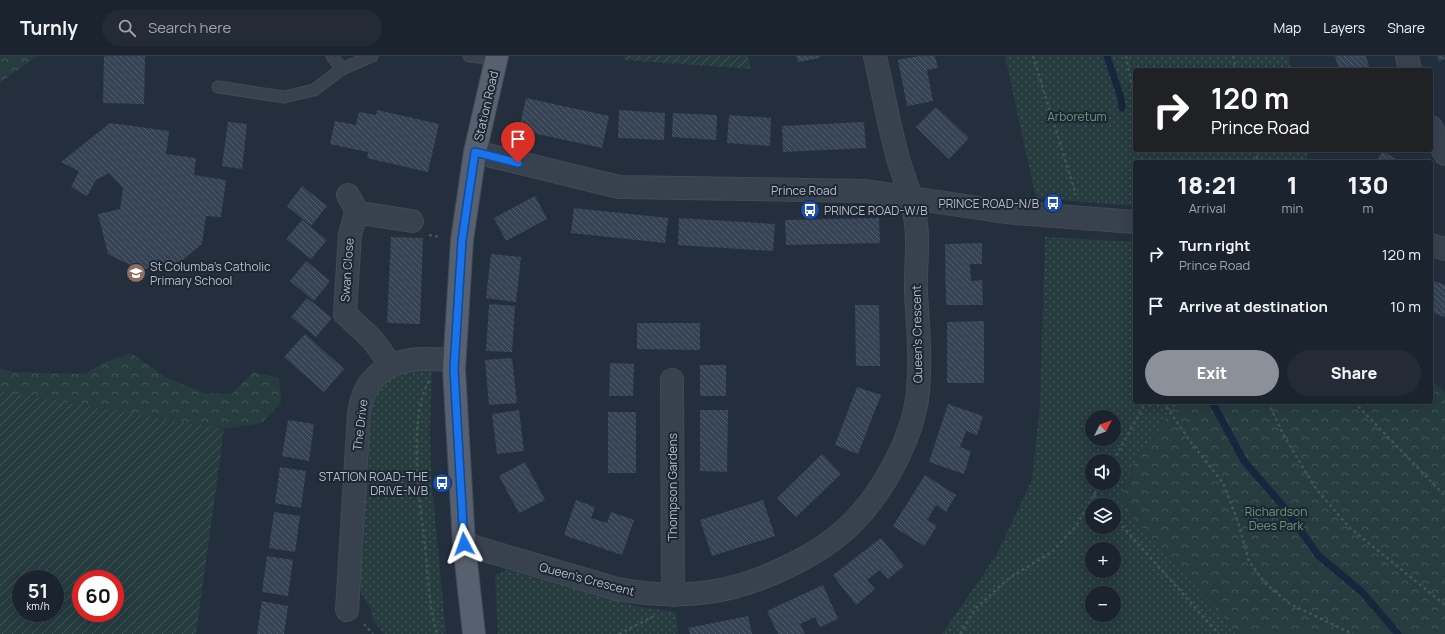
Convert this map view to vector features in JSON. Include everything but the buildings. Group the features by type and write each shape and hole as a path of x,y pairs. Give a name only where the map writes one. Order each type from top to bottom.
{"main road":[{"name":"Station Road","path":"474,634 464,544 454,369 448,360 462,240 475,152 497,58"}],"street":[{"name":"Queen's Crescent","path":"464,544 633,592 673,595 715,592 758,580 793,564 824,546 847,529 862,513 880,489 894,465 905,439 914,415 918,393 919,369 915,213 899,160 875,56"},
{"path":"1406,56 1409,68"},
{"path":"1433,131 1445,154"},
{"name":"Prince Road","path":"475,152 619,187 866,191 910,196 977,209 1133,222"},
{"path":"348,195 358,214 412,221"},
{"name":"Swan Close","path":"358,214 352,223 350,234 344,312 372,339 391,365"},
{"path":"1433,246 1445,249"},
{"name":"The Drive","path":"347,610 361,401 368,384 391,365 410,360 448,360"},
{"name":"Thompson Gardens","path":"672,380 673,595"}],"lane":[{"path":"332,56 342,69"},
{"path":"218,87 284,97 314,90 342,69 372,56"},
{"path":"469,56 497,58"}],"path":[{"path":"1033,56 1083,217"},
{"path":"1126,56 1133,90"},
{"path":"1233,56 1236,68"},
{"path":"412,221 424,234 462,240"},
{"path":"437,634 432,612 423,527 418,470 417,434 418,413 426,385 448,360"},
{"path":"1117,454 1145,404"},
{"path":"1164,404 1193,445 1223,483 1237,520 1249,561 1265,583 1290,604 1353,634"},
{"path":"1269,404 1284,436 1316,489 1349,527 1445,605"},
{"path":"1356,404 1445,496"},
{"path":"960,634 974,609 1008,579 1053,551 1076,526 1097,490"},
{"path":"1094,495 1097,498"},
{"path":"1121,526 1219,634"}],"green space":[{"path":"0,56 37,56 0,83"},
{"path":"625,56 748,56 751,69 624,60"},
{"name":"Arboretum","path":"1005,56 1289,56 1291,68 1133,68 1133,152 1306,152 1308,160 1133,160 1133,206 1036,198"},
{"name":"Richardson Dees Park","path":"1045,237 1133,242 1133,404 1433,404 1433,381 1445,394 1445,634 942,634 996,556 1032,480 1040,405"},
{"path":"131,353 165,377 204,393 232,394 253,372 279,378 281,402 262,423 224,429 0,391 0,366 1,369 14,372 85,374 103,363"},
{"path":"432,368 430,431 431,475 446,634 384,634 372,618 371,609 357,586 369,409 376,391 394,371"},
{"path":"1433,381 1445,394 1445,634 1238,634 1121,504 1121,498 1137,456 1173,409 1181,404 1433,404"},
{"path":"0,391 224,429 196,634 0,634"},
{"path":"507,570 640,607 676,612 678,634 498,634 495,575"}],"waterway":[{"path":"1107,56 1121,98 1122,108"},
{"path":"1213,404 1244,461 1284,507 1318,555 1362,592 1398,634"}],"place":[{"name":"PRINCE ROAD-N/B","path":"1053,203"},
{"name":"PRINCE ROAD-W/B","path":"810,210"},
{"name":"St Columba's Catholic Primary School","path":"136,273"},
{"name":"STATION ROAD-THE DRIVE-N/B","path":"442,483"}],"route":[{"path":"464,544 454,369 462,240 475,152 518,163"}]}
